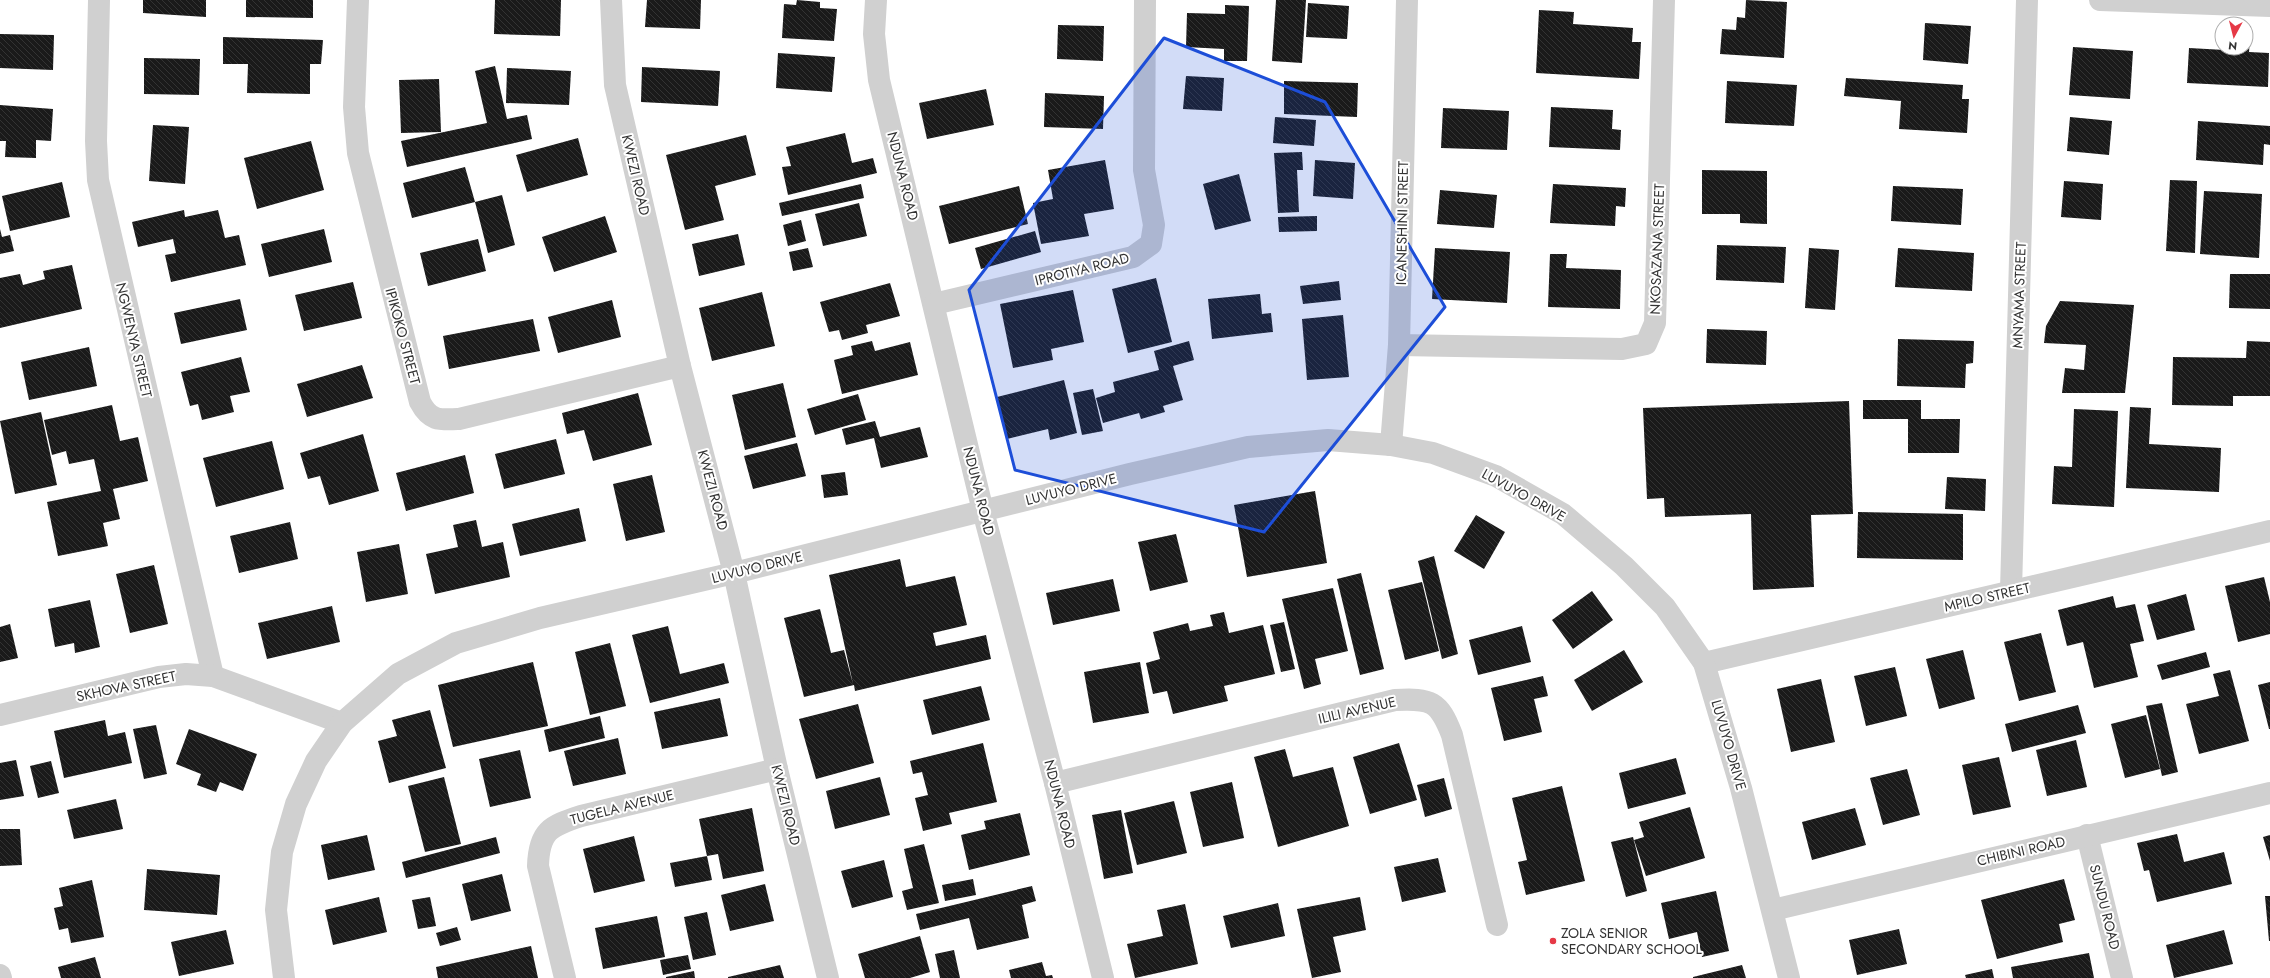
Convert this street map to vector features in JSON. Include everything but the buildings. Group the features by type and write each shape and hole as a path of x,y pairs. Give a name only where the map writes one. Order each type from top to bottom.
{"street":[{"name":"NGWENYA STREET","path":"99,0 96,141 98,180 213,676"},
{"name":"IPIKOKO STREET","path":"358,0 354,107 358,153 420,402 426,412 433,418 459,419 680,366"},
{"name":"KWEZI ROAD","path":"612,0 615,85 680,366 734,573 777,769 828,978"},
{"name":"NDUNA ROAD","path":"876,0 874,34 879,80 983,511 1055,783 1103,978"},
{"name":"IPROTIYA ROAD","path":"934,304 1133,257 1151,244 1154,225 1144,170 1145,0"},
{"name":"ICANESHINI STREET","path":"1391,445 1399,345 1407,0"},
{"name":"NKOSAZANA STREET","path":"1399,345 1622,348 1646,344 1655,322 1664,0"},
{"name":"MNYAMA STREET","path":"2011,591 2027,0"},
{"path":"2100,0 2270,6"},
{"name":"LUVUYO DRIVE","path":"284,978 276,910 282,852 296,804 316,761 342,723 398,674 456,643 540,618 734,573 1248,447 1328,440 1391,445 1433,453 1496,476 1563,514 1624,566 1665,607 1704,663 1742,788 1789,978"},
{"name":"MPILO STREET","path":"1704,663 2270,531"},
{"name":"SKHOVA STREET","path":"0,715 159,677 186,674 213,676 342,723"},
{"name":"ILILI AVENUE","path":"1055,783 1395,700 1416,699 1432,703 1444,714 1452,735 1497,925"},
{"name":"TUGELA AVENUE","path":"565,978 538,866 538,849 544,835 557,824 582,816 777,769"},
{"name":"CHIBINI ROAD","path":"1773,910 2270,793"},
{"name":"SUNDU ROAD","path":"2087,835 2122,978"}],"highlighted area":[{"path":"1164,38 1325,102 1445,307 1264,532 1015,470 969,290"}],"place":[{"name":"ZOLA SENIOR SECONDARY SCHOOL","path":"1553,941"}]}
